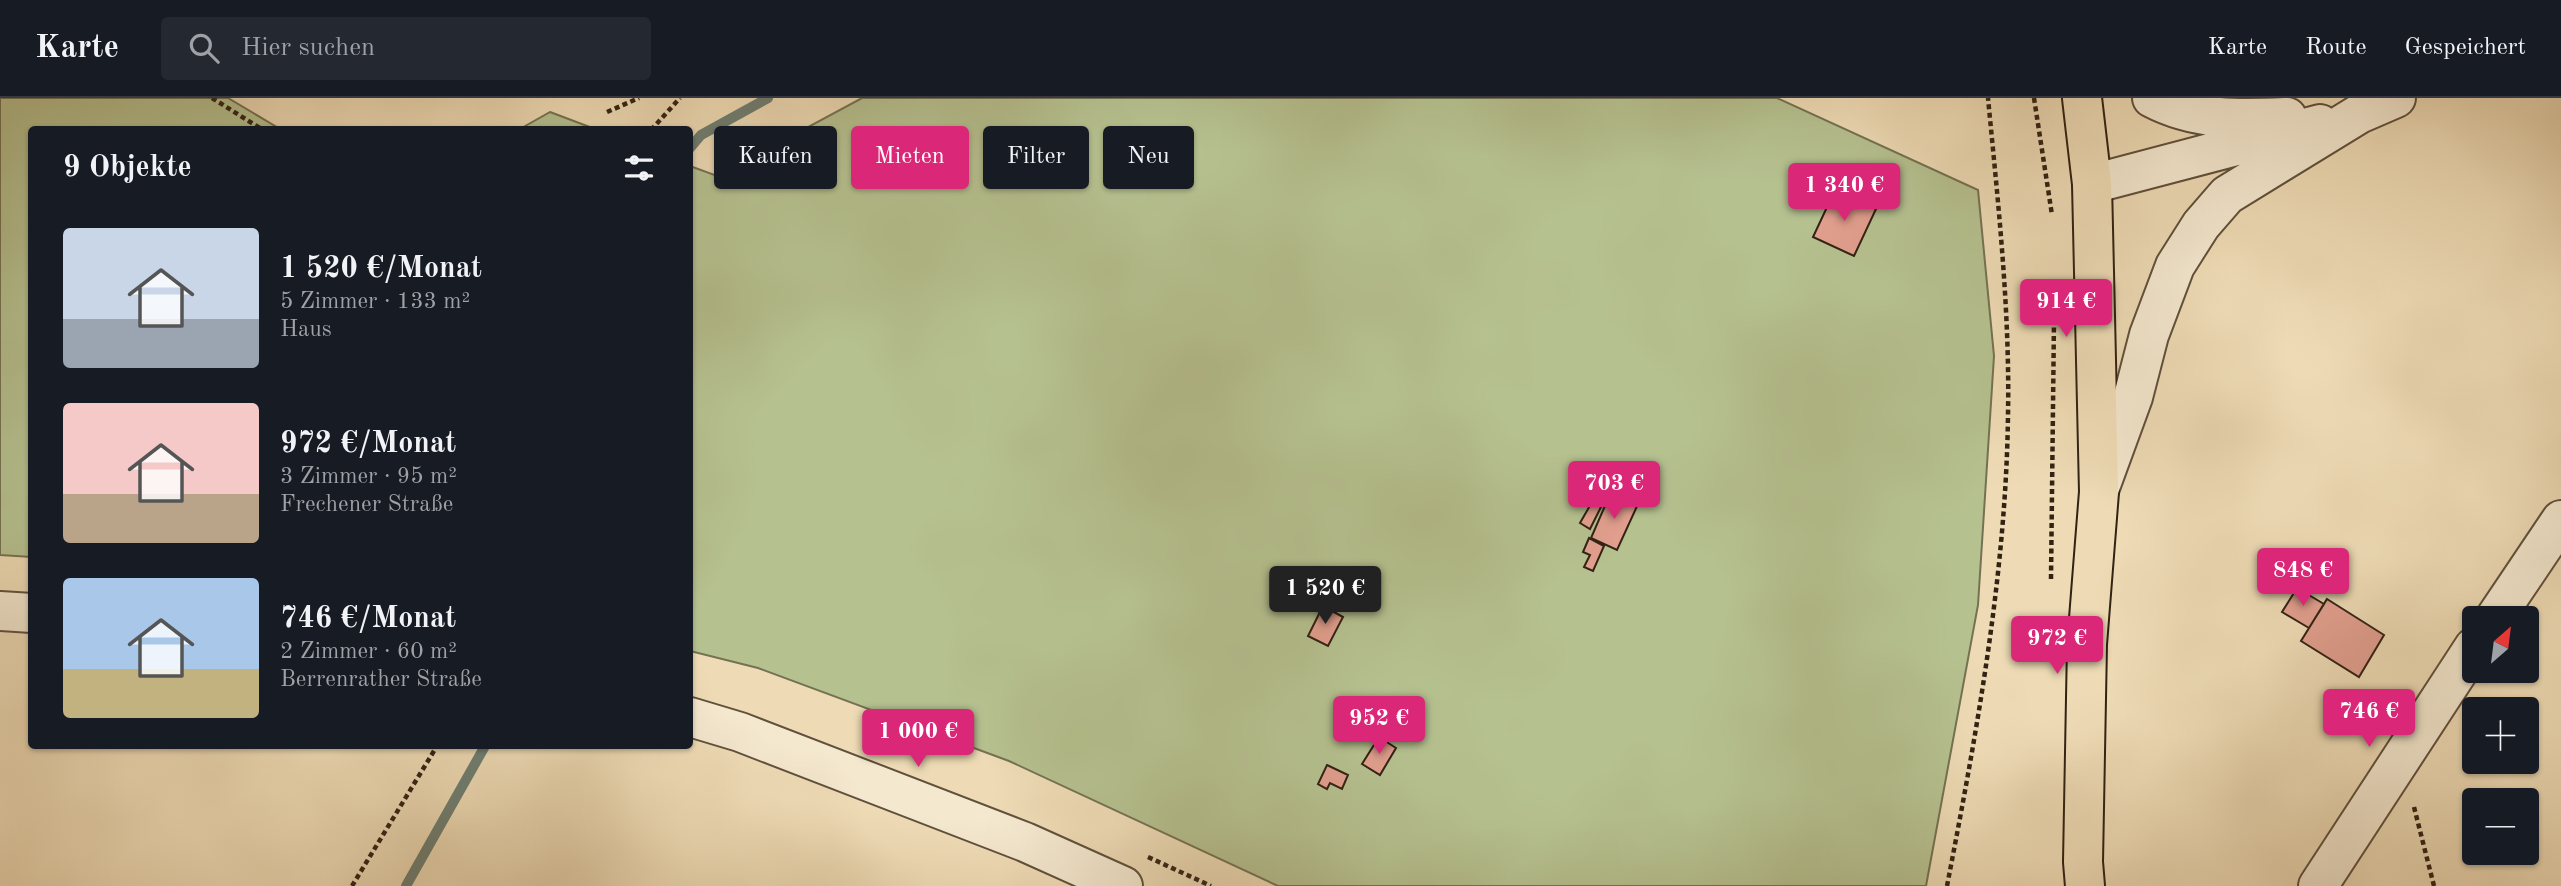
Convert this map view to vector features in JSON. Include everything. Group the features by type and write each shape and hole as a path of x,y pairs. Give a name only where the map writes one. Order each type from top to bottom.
{"main road":[{"path":"2082,98 2092,184 2099,492 2087,644 2083,862 2085,886"}],"street":[{"path":"2152,98 2174,110 2221,119 2359,114"},
{"path":"2099,492 2133,397 2149,335 2171,278 2201,225 2227,195 2359,114 2396,98"},
{"path":"2092,184 2359,114"},
{"path":"2503,606 2561,520"},
{"path":"0,611 28,613"},
{"path":"2318,886 2400,756 2462,665"},
{"path":"693,718 740,732 999,832 1124,886"}],"path":[{"path":"212,98 257,126"},
{"path":"607,112 639,98"},
{"path":"655,126 680,98"},
{"path":"1947,886 1972,757 1993,615 2008,414 2002,268 1988,98"},
{"path":"2034,98 2053,219"},
{"path":"2051,580 2054,316"},
{"path":"352,886 435,749"},
{"path":"2400,756 2434,886"}],"green space":[{"path":"0,98 228,98 275,126 28,126 28,557 0,555"},
{"path":"862,98 1777,98 1978,190 1994,356 1978,605 1926,886 1278,886 1009,761 758,668 693,652 693,167 714,175 714,189 837,189 837,126 810,126"},
{"path":"550,112 587,126 525,126"}],"building":[{"path":"1835,190 1876,209 1854,256 1813,237"},
{"path":"1611,492 1638,504 1617,550 1591,538"},
{"path":"1592,502 1601,507 1590,529 1580,523"},
{"path":"1589,538 1604,546 1593,571 1584,567 1590,555 1583,552"},
{"path":"2297,588 2324,604 2309,628 2282,612"},
{"path":"2327,599 2384,635 2359,677 2301,641"},
{"path":"1323,606 1343,617 1328,646 1308,636"},
{"path":"1379,737 1396,748 1380,775 1362,764"},
{"path":"1327,765 1348,775 1342,789 1330,783 1327,789 1318,784"}],"waterway":[{"path":"693,144 701,135 768,98"},
{"path":"406,886 483,749"}]}
